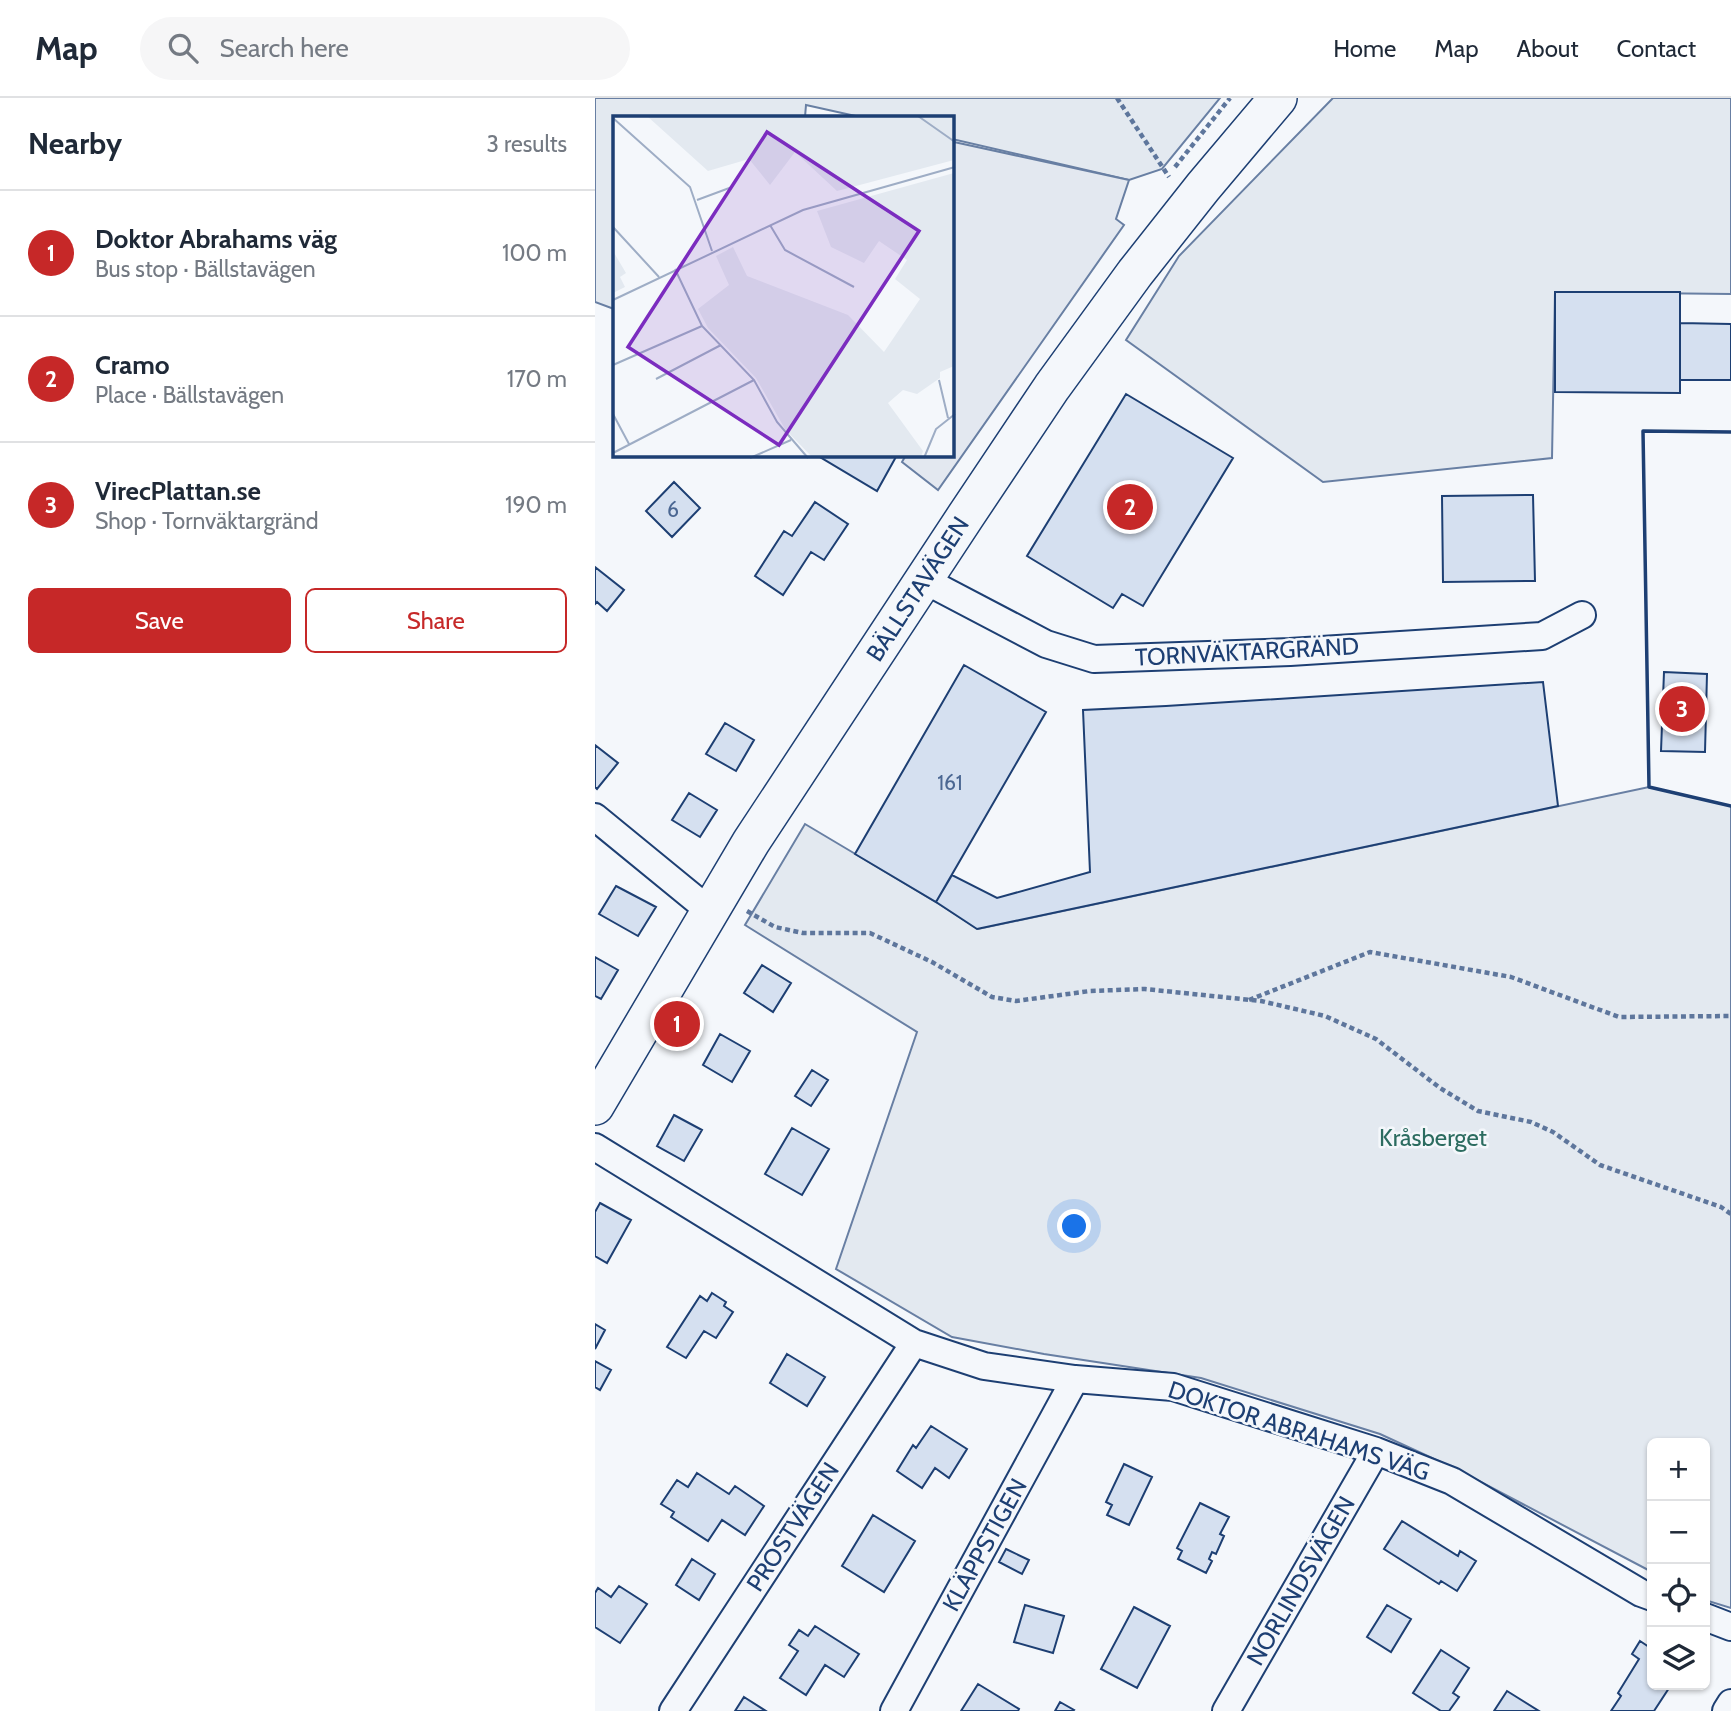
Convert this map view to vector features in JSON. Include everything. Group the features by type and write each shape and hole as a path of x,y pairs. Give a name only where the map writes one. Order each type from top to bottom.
{"street":[{"name":"BÄLLSTAVÄGEN","path":"595,1106 728,911 751,842 1052,387 1135,273 1278,98"},
{"name":"TORNVÄKTARGRÄND","path":"924,580 1046,644 1094,659 1290,652 1542,636 1582,615"},
{"path":"595,817 728,911"},
{"name":"DOKTOR ABRAHAMS VÄG","path":"595,1147 914,1343 984,1366 1075,1379 1173,1387 1376,1451 1452,1481 1647,1595"},
{"name":"PROSTVÄGEN","path":"673,1711 914,1343"},
{"name":"KLÄPPSTIGEN","path":"894,1711 1075,1379"},
{"name":"NORLINDSVÄGEN","path":"1226,1711 1376,1451"},
{"path":"1710,1619 1731,1627"},
{"path":"1726,1711 1731,1703"}],"path":[{"path":"1118,98 1169,177"},
{"path":"728,911 775,927 803,933 870,933 932,962 992,997 1016,1001 1090,991 1145,989 1261,1001 1325,1016 1376,1039 1440,1088 1478,1111 1531,1122 1553,1132 1601,1165 1721,1207 1731,1214"},
{"path":"1248,1000 1370,952 1511,977 1619,1017 1731,1016"}],"green space":[{"path":"595,98 1220,98 1162,169 1129,180 954,139 954,116 856,116 806,105 805,116 613,116 613,309 595,302"},
{"path":"1333,98 1731,98 1731,294 1555,292 1552,458 1323,482 1126,340 1179,256"},
{"name":"Kråsberget","path":"1649,787 1731,806 1731,1608 1710,1602 1710,1438 1647,1438 1647,1569 1458,1470 1380,1434 1201,1378 952,1337 836,1269 917,1032 745,925 805,824 978,929"}],"shaded area":[{"path":"954,142 1129,180 1116,219 1124,225 938,490 902,462 905,457 954,457"}],"building":[{"path":"1555,292 1680,292 1680,393 1555,392"},
{"path":"1680,323 1731,324 1731,380 1680,380"},
{"path":"1126,394 1233,458 1143,606 1122,594 1113,608 1027,556"},
{"path":"820,457 896,457 877,491"},
{"path":"674,482 700,508 672,537 646,511"},
{"path":"1533,495 1535,581 1443,582 1442,496"},
{"path":"815,502 848,524 824,560 811,552 783,595 755,576 784,531 792,536"},
{"path":"595,567 624,590 607,611 597,602 595,604"},
{"path":"964,665 1046,712 936,902 855,854"},
{"path":"1664,672 1707,674 1705,752 1661,751"},
{"path":"1543,682 1558,806 977,929 936,902 952,875 997,898 1090,872 1083,710"},
{"path":"725,723 754,740 736,771 706,754"},
{"path":"595,745 618,763 597,789 595,787"},
{"path":"689,793 717,810 700,837 672,820"},
{"path":"616,886 656,907 638,936 599,914"},
{"path":"595,957 618,970 601,999 595,996"},
{"path":"762,965 791,983 773,1012 744,993"},
{"path":"720,1034 750,1051 732,1082 703,1065"},
{"path":"812,1070 828,1080 811,1106 795,1096"},
{"path":"674,1115 702,1130 684,1161 657,1146"},
{"path":"792,1128 829,1149 802,1195 765,1174"},
{"path":"600,1203 631,1220 607,1263 595,1256 595,1212"},
{"path":"712,1293 726,1302 724,1306 733,1312 716,1338 704,1331 686,1358 667,1347 700,1296 707,1301"},
{"path":"595,1324 605,1330 595,1349"},
{"path":"787,1354 825,1377 807,1406 770,1383"},
{"path":"595,1361 611,1370 600,1390 595,1387"},
{"path":"931,1426 967,1449 949,1478 935,1468 922,1488 897,1471 913,1445 916,1448"},
{"path":"1124,1464 1152,1477 1129,1525 1107,1515 1112,1505 1106,1502"},
{"path":"697,1473 729,1494 735,1486 764,1506 745,1535 722,1520 708,1541 671,1517 674,1512 661,1504 677,1480 688,1487"},
{"path":"1200,1503 1229,1517 1220,1534 1224,1536 1216,1554 1212,1552 1209,1559 1212,1561 1206,1573 1178,1559 1182,1551 1177,1548"},
{"path":"873,1515 915,1541 884,1592 842,1566"},
{"path":"1402,1521 1458,1556 1460,1551 1476,1561 1457,1591 1441,1581 1439,1584 1384,1549"},
{"path":"1006,1549 1029,1560 1022,1574 999,1562"},
{"path":"692,1559 715,1574 699,1600 676,1585"},
{"path":"619,1586 647,1604 620,1643 595,1627 595,1593 598,1588 611,1597"},
{"path":"1025,1605 1064,1616 1053,1653 1014,1642"},
{"path":"1387,1605 1411,1619 1391,1652 1367,1637"},
{"path":"1134,1607 1170,1626 1137,1688 1101,1669"},
{"path":"815,1626 859,1654 844,1677 825,1665 806,1695 780,1678 798,1651 789,1645 799,1630 808,1636"},
{"path":"1640,1641 1647,1646 1647,1690 1668,1690 1654,1711 1611,1711 1621,1696 1618,1693 1639,1659 1632,1654"},
{"path":"1441,1650 1469,1668 1453,1693 1459,1697 1449,1711 1441,1711 1413,1693"},
{"path":"978,1684 1019,1709 1018,1711 961,1711"},
{"path":"1507,1691 1539,1711 1494,1711"},
{"path":"744,1697 766,1711 735,1711"},
{"path":"1060,1702 1074,1710 1055,1711"}],"wall":[{"path":"1731,432 1643,431 1649,787 1731,806"}],"place":[{"name":"Cramo","path":"1130,507"},
{"name":"VirecPlattan.se","path":"1682,709"},
{"name":"Doktor Abrahams väg","path":"677,1024"}]}
